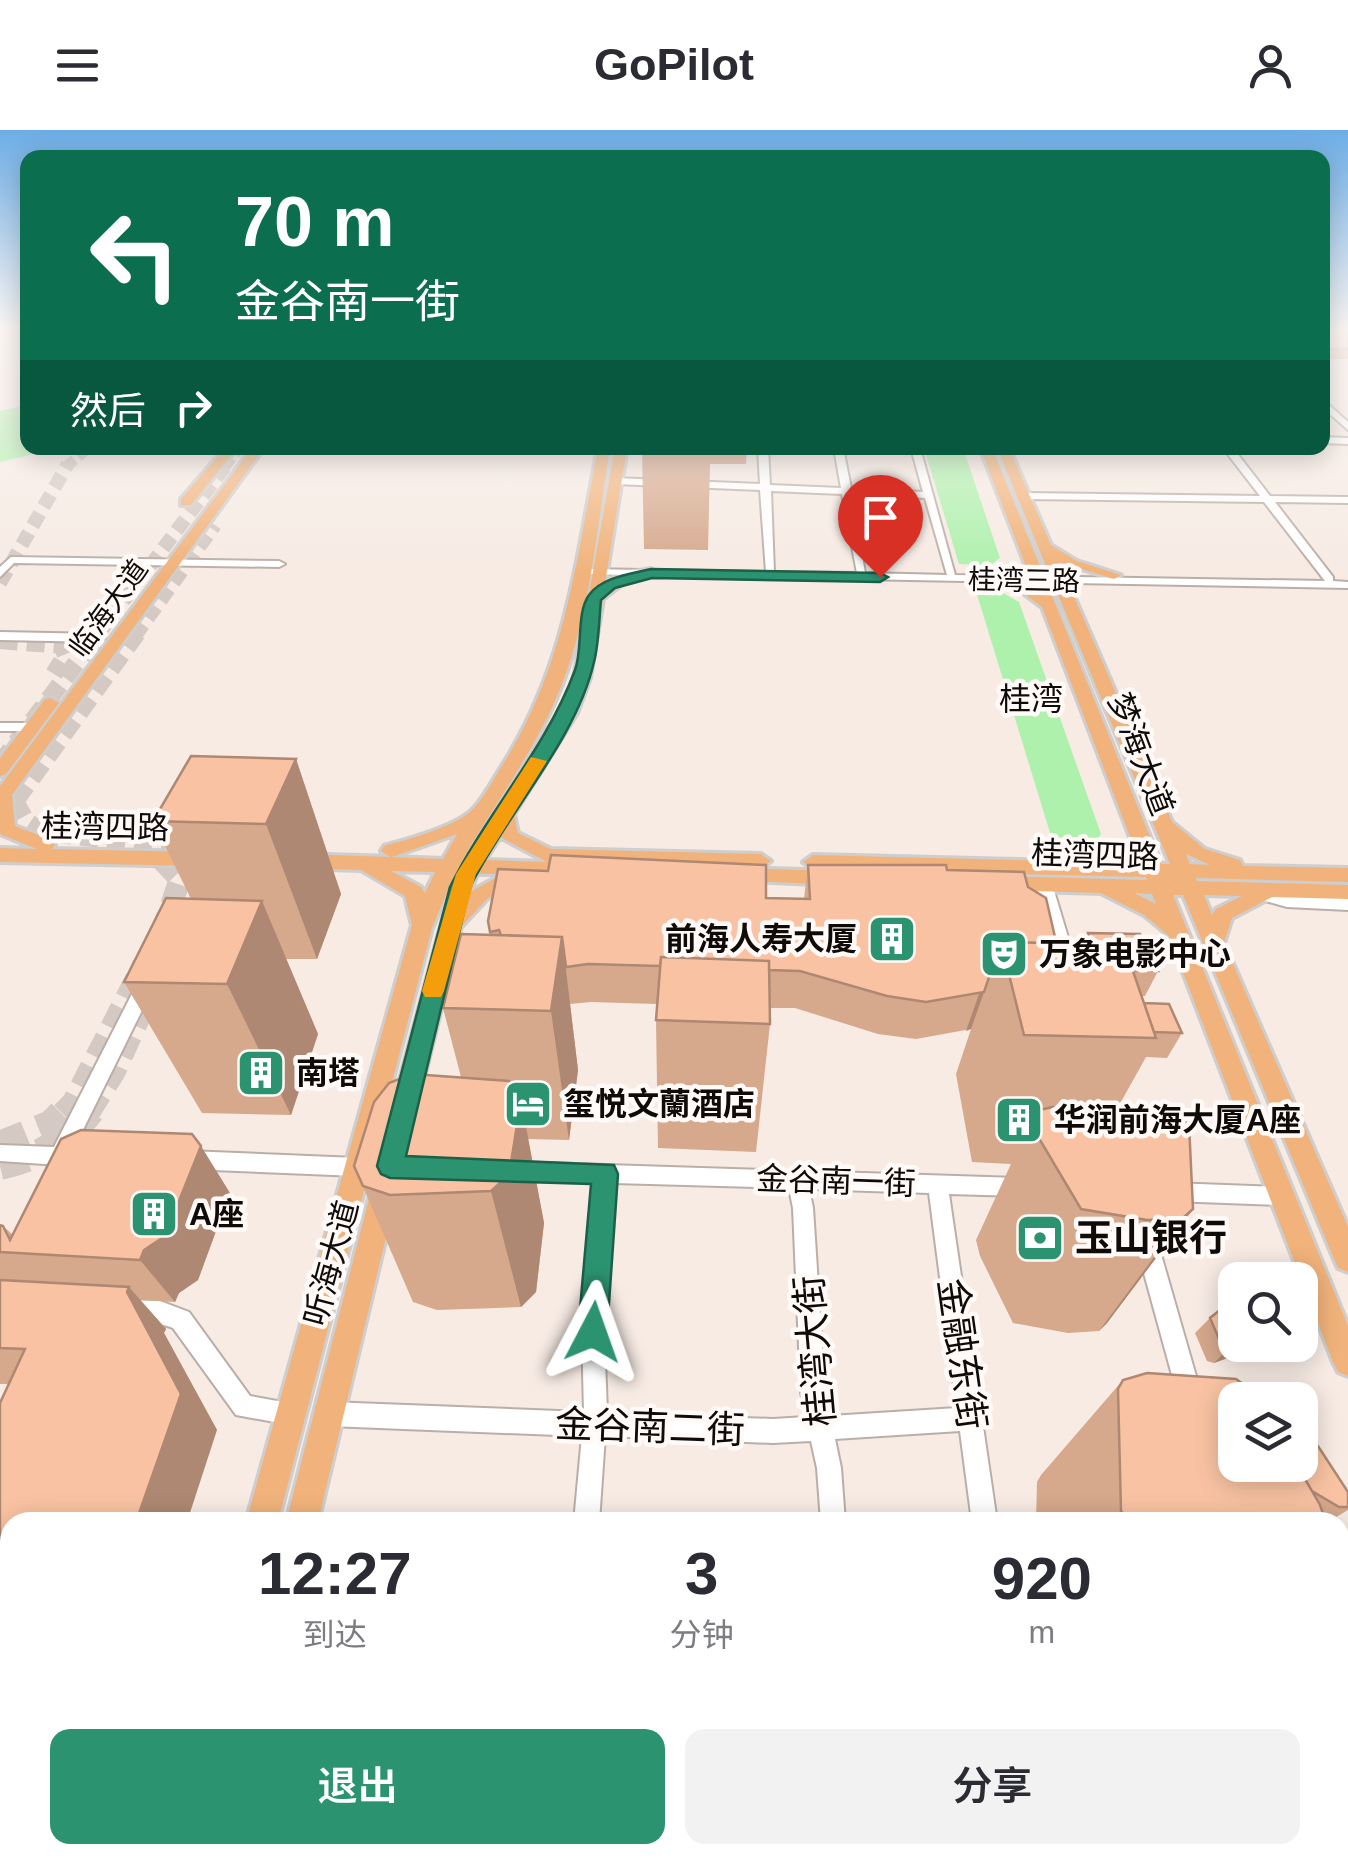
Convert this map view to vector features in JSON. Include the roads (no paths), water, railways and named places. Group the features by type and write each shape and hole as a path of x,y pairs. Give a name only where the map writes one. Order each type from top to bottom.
{"main road":[{"path":"186,502 225,455"},
{"name":"临海大道","path":"1,797 237,455"},
{"name":"临海大道","path":"0,770 100,638 252,455"},
{"path":"216,525 254,470 257,455"},
{"name":"听海大道","path":"265,1512 357,1167 434,929 481,810 531,731 557,679 603,455"},
{"name":"听海大道","path":"462,860 504,812 576,696 589,647 620,455"},
{"name":"梦海大道","path":"993,455 1061,610 1133,822 1348,1362"},
{"name":"梦海大道","path":"994,455 1024,496 1036,548"},
{"path":"606,543 626,563 652,571"},
{"path":"992,576 1018,565 1036,548 1117,578"},
{"path":"594,599 620,579 652,571"},
{"path":"992,576 1027,589 1061,610 1083,590 1117,578"},
{"name":"梦海大道","path":"1061,610 1158,816 1348,1258"},
{"path":"1,797 6,829 40,850"},
{"path":"391,851 441,836 481,810"},
{"path":"504,812 508,837 545,862"},
{"path":"1158,816 1198,854 1266,887"},
{"path":"1079,877 1122,854 1130,842 1133,822"},
{"name":"桂湾四路","path":"0,844 212,861"},
{"name":"桂湾四路","path":"0,857 40,850"},
{"name":"桂湾四路","path":"462,860 391,851 276,855 353,862 462,860 1185,880 1348,892"},
{"path":"353,862 391,876 414,892 434,929 490,886 545,862"},
{"name":"桂湾四路","path":"545,862 1044,884 1079,877"},
{"name":"桂湾四路","path":"1185,880 1266,887 1348,875"},
{"path":"1079,877 1143,906 1181,943"},
{"path":"1213,944 1224,914 1266,887"},
{"name":"听海大道","path":"398,1133 434,929"},
{"name":"听海大道","path":"304,1512 390,1166"}],"street":[{"path":"762,455 770,570"},
{"path":"840,455 862,571"},
{"path":"918,455 951,572"},
{"path":"1233,455 1329,579"},
{"path":"616,481 930,495"},
{"path":"1024,496 1348,500"},
{"path":"0,574 11,560 279,564"},
{"name":"桂湾三路","path":"580,570 1348,582"},
{"name":"桂湾三路","path":"652,571 951,572 992,576"},
{"name":"桂湾三路","path":"1117,578 1348,582"},
{"path":"0,636 100,638"},
{"path":"0,727 32,728"},
{"path":"1044,884 1073,986"},
{"path":"1266,887 1348,904"},
{"path":"56,1163 155,966"},
{"path":"0,1153 56,1163 97,1157"},
{"path":"173,1160 357,1167"},
{"name":"金谷南一街","path":"486,1170 1046,1188"},
{"path":"587,1512 595,1424 593,1332 605,1174"},
{"name":"桂湾大街","path":"797,1180 803,1208 813,1392 829,1468 832,1512"},
{"name":"金融东街","path":"938,1184 985,1512"},
{"path":"1146,1192 1282,1196"},
{"path":"1143,1231 1196,1416"},
{"path":"100,1310 160,1312 180,1320 244,1407 292,1412"},
{"name":"金谷南二街","path":"329,1414 820,1430 971,1419"}],"tunnel":[{"path":"67,467 80,455"},
{"path":"225,467 234,455"},
{"path":"97,636 227,464"},
{"path":"0,583 67,467"},
{"path":"135,636 215,525"},
{"path":"0,764 99,633"},
{"path":"15,801 137,633"},
{"path":"0,640 62,645 66,655 54,674"},
{"path":"0,822 15,801"},
{"path":"15,801 26,821 43,832 176,848"},
{"path":"169,845 176,848"},
{"path":"176,848 192,855"},
{"path":"161,859 180,879 165,923"},
{"path":"0,1145 51,1124 73,1102 143,965"},
{"path":"89,1113 114,1073 154,986"},
{"path":"0,1166 50,1147 72,1132 91,1111"}],"place":[{"name":"前海人寿大厦","path":"892,939"},
{"name":"万象电影中心","path":"1004,954"},
{"name":"南塔","path":"261,1073"},
{"name":"玺悦文蘭酒店","path":"528,1104"},
{"name":"华润前海大厦A座","path":"1019,1120"},
{"name":"A座","path":"154,1214"},
{"name":"玉山银行","path":"1040,1238"}],"district":[{"name":"桂湾","path":"1031,699"}]}
